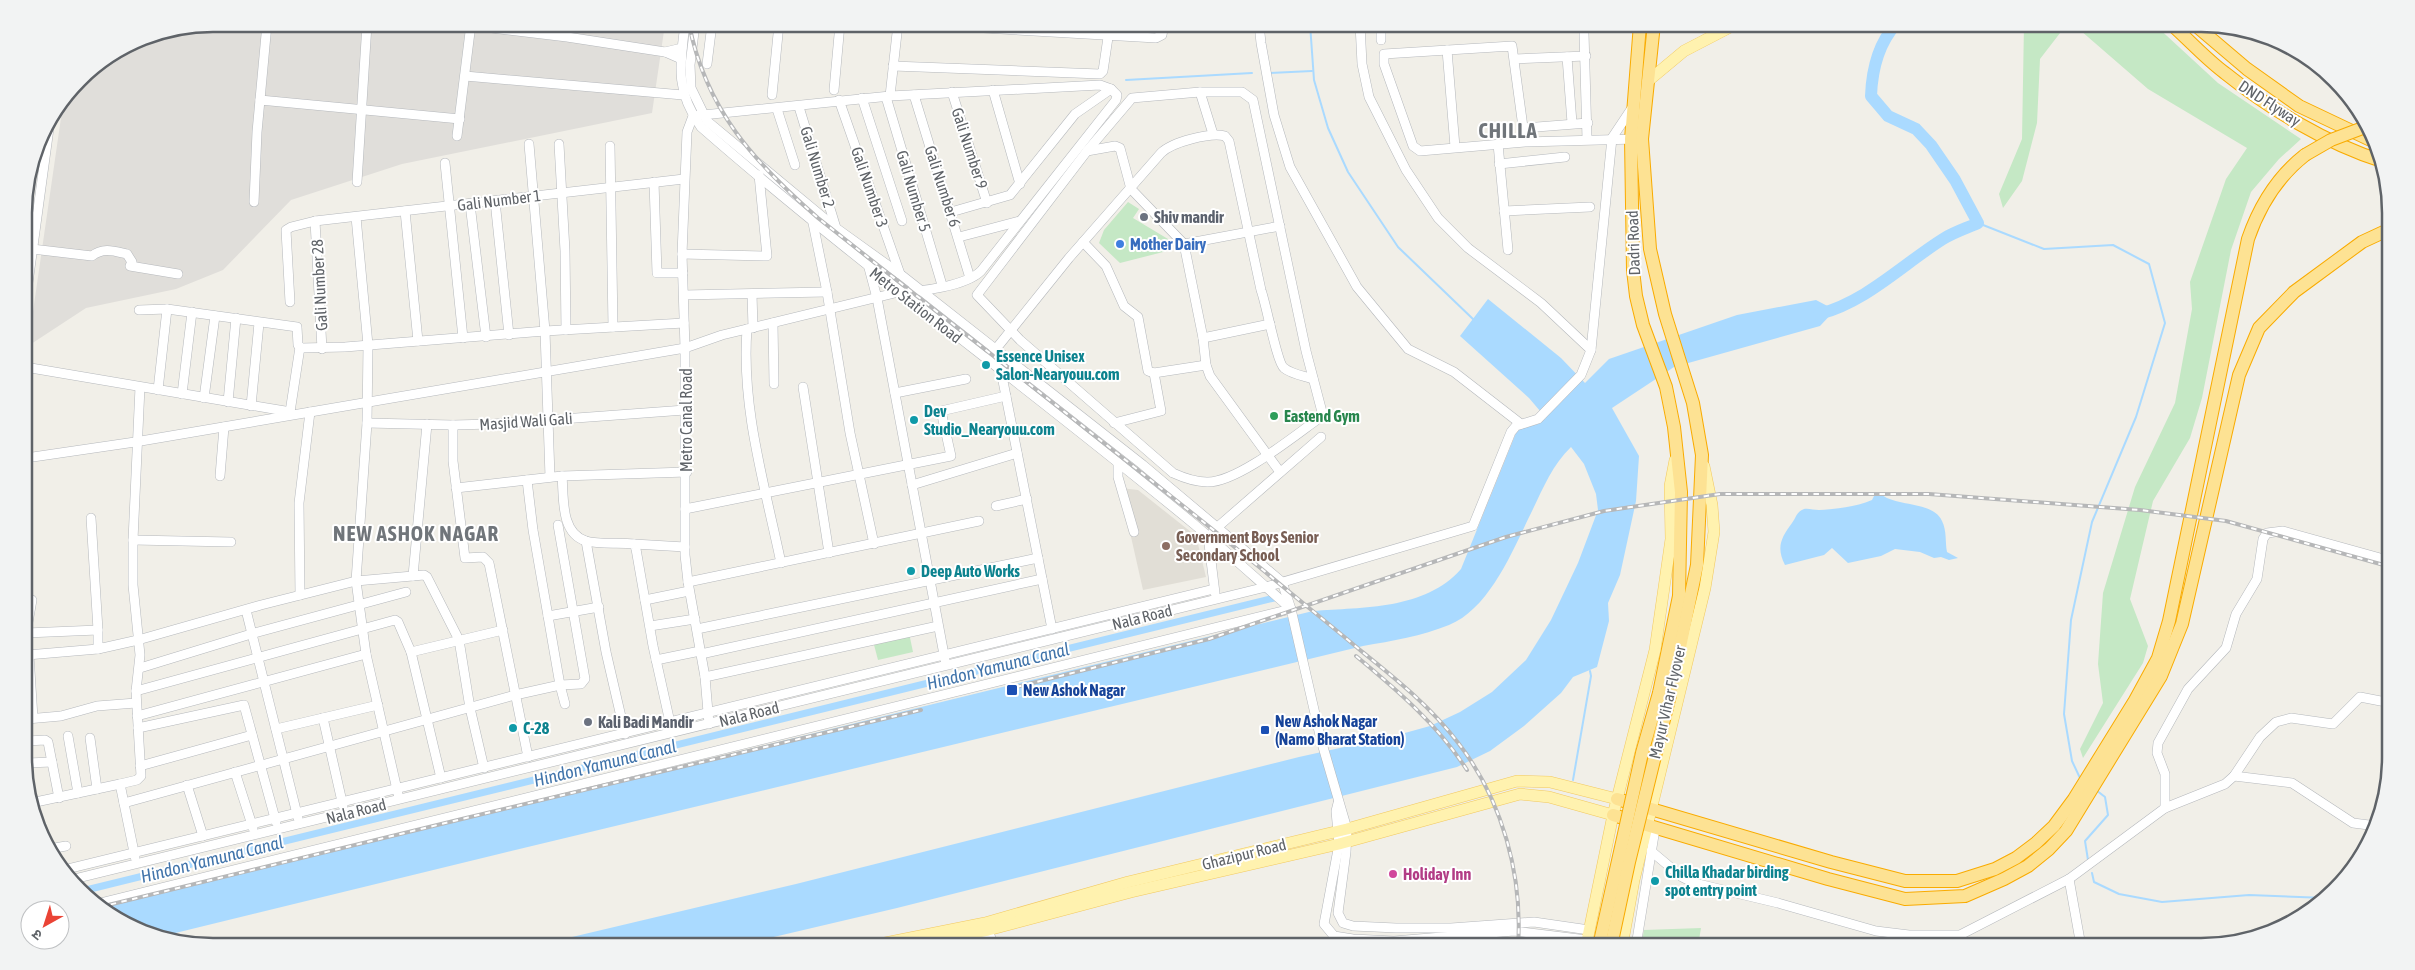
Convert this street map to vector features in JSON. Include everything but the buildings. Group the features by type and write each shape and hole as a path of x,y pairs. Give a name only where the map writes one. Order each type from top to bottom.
{"highway":[{"name":"Dadri Road","path":"1640,32 1633,270 1636,296 1643,325 1666,387 1674,427 1676,456"},
{"name":"Dadri Road","path":"1637,111 1648,81 1653,32"},
{"name":"DND Flyway","path":"2180,32 2224,73 2283,114 2328,138 2374,157"},
{"name":"DND Flyway","path":"2204,32 2247,69 2299,106 2366,138"},
{"path":"2100,768 2158,658 2168,621 2248,239 2257,212 2272,190 2305,155 2331,140 2361,129"},
{"name":"Dadri Road","path":"1637,139 1650,249 1665,314 1692,403 1702,454"},
{"path":"1613,815 1789,868 1905,899 1965,896 2028,866 2049,849 2066,831 2079,802 2161,676 2182,624 2239,375 2259,328 2294,292 2362,242 2382,233"},
{"name":"Mayur Vihar Flyover","path":"1613,938 1698,565 1699,493 1702,454"},
{"name":"Mayur Vihar Flyover","path":"1601,938 1631,802 1661,684 1679,596 1682,561 1681,492 1676,456"},
{"path":"1618,799 1905,881 1957,881 1995,869 2016,858 2079,802"}],"main road":[{"path":"1648,81 1668,62 1684,51 1721,32"},
{"path":"1623,938 1634,880 1651,828 1652,808 1666,744 1697,629 1714,532 1712,505 1702,454"},
{"path":"1587,938 1613,815 1655,650 1671,539 1670,486 1676,456"},
{"path":"1632,738 1632,746 1636,751 1647,757 1658,754 1666,744"},
{"name":"Ghazipur Road","path":"1343,832 1517,781 1550,782 1618,799"},
{"name":"Ghazipur Road","path":"940,938 1128,882 1343,832 1520,794 1549,797 1613,815"},
{"name":"Ghazipur Road","path":"917,938 982,927"}],"street":[{"path":"254,202 266,32"},
{"path":"357,182 366,32"},
{"path":"458,136 470,32"},
{"path":"530,32 665,52 681,59"},
{"name":"Metro Station Road","path":"684,32 681,59 683,95 698,116 836,228 900,274 920,292 1143,465 1282,582"},
{"name":"Metro Station Road","path":"694,32 690,65 691,88 701,127 813,223 1208,536 1292,612"},
{"path":"707,64 711,32"},
{"path":"772,95 778,32"},
{"path":"834,90 839,32"},
{"path":"888,96 897,32"},
{"path":"1068,32 1156,38 1162,35 1163,32"},
{"path":"893,66 1100,74 1103,71 1109,32"},
{"path":"1260,32 1274,114 1290,167 1357,287 1408,349 1454,372 1521,424"},
{"path":"1360,32 1362,64 1370,96 1406,170 1438,218 1468,248 1542,303 1591,350"},
{"path":"1381,32 1381,40"},
{"path":"1584,33 1588,139"},
{"path":"1525,142 1515,59 1513,48 1510,46 1384,54 1384,64 1414,148 1420,151 1525,142 1612,138 1637,139"},
{"path":"665,52 682,48"},
{"path":"1447,50 1455,147"},
{"path":"1515,59 1586,56"},
{"path":"1567,57 1572,124"},
{"path":"465,76 683,95"},
{"path":"32,368 251,406 294,412 310,412 685,348 722,335 899,292 920,292 970,278 981,271 1116,100 1117,95 1111,89 1100,85 952,92 839,100 799,107 698,116"},
{"path":"951,212 1010,195 1075,114 1111,89"},
{"path":"993,90 1020,184"},
{"name":"Gali Number 9","path":"952,92 987,203"},
{"path":"1200,92 1213,134"},
{"path":"1200,92 1242,92 1253,100 1313,379 1322,412 1320,417 1230,478 1208,483 1189,480 1173,473 1114,423 1012,331 978,297 978,294 1087,151 1134,96 1200,92"},
{"name":"Gali Number 6","path":"914,95 970,278"},
{"name":"Gali Number 5","path":"888,96 942,286"},
{"path":"862,98 902,221"},
{"path":"260,100 460,119"},
{"name":"Gali Number 3","path":"839,100 900,274"},
{"name":"Gali Number 2","path":"799,107 836,228"},
{"path":"777,109 796,165"},
{"path":"1321,436 1208,536 1215,593 1266,587 1473,526 1511,432 1516,426 1538,419 1581,375 1591,350 1606,218 1612,138 1637,111"},
{"name":"Metro Canal Road","path":"698,116 687,132 684,179 682,254 685,348 685,547 688,586 705,676 706,714 709,724"},
{"path":"1523,128 1588,123"},
{"path":"987,360 1083,242 1169,146 1213,134 1223,135 1229,141 1248,232 1282,367 1313,379"},
{"path":"47,141 32,249 92,256 98,251 111,250 127,254 132,262 130,266 178,274"},
{"path":"529,144 545,331 550,477"},
{"path":"559,144 566,330"},
{"path":"1498,144 1508,250"},
{"path":"610,146 614,327"},
{"path":"1087,151 1115,146 1120,148 1131,189 1184,244 1203,338 1206,365 1215,386 1280,472"},
{"path":"1499,164 1565,157"},
{"path":"445,163 463,338"},
{"path":"39,166 44,166"},
{"path":"682,254 768,255 759,175"},
{"name":"Gali Number 1","path":"290,302 286,230 315,221 684,179"},
{"path":"654,182 656,274 683,273"},
{"path":"495,201 509,335"},
{"path":"470,204 486,336"},
{"path":"1504,211 1590,207"},
{"path":"405,211 418,341"},
{"path":"356,217 368,345 367,423 356,581 366,654 399,800"},
{"name":"Gali Number 28","path":"315,221 322,348"},
{"path":"959,237 1020,221"},
{"path":"813,223 830,309 843,396 874,544"},
{"path":"1184,244 1280,226"},
{"path":"1083,242 1106,266 1124,305 1138,317 1147,368 1154,373 1161,411 1114,423"},
{"path":"869,268 878,298 920,533 946,665"},
{"path":"684,295 827,292"},
{"path":"752,294 750,328 745,358 750,412 781,563"},
{"path":"158,390 167,309"},
{"path":"138,310 167,309 296,327 300,348 294,412"},
{"path":"182,394 192,312"},
{"path":"204,398 215,316"},
{"path":"228,402 236,318"},
{"path":"300,348 368,345 684,322"},
{"path":"251,406 259,323"},
{"path":"773,323 774,384"},
{"path":"1203,338 1270,324"},
{"path":"1154,373 1206,365"},
{"path":"1001,371 1052,629"},
{"path":"895,392 966,379"},
{"path":"39,802 139,779 136,691 140,668 133,585 133,540 140,387"},
{"path":"803,387 829,553"},
{"path":"685,510 908,463 951,456 941,411 1006,396"},
{"name":"Masjid Wali Gali","path":"367,423 452,426 685,410"},
{"path":"32,457 136,442 294,412"},
{"path":"300,595 299,503 310,412"},
{"path":"413,576 427,424"},
{"path":"220,476 224,426"},
{"path":"452,426 456,488 465,558 483,557 489,563 528,757"},
{"path":"912,485 1017,452"},
{"path":"1118,463 1118,477 1134,532"},
{"path":"456,488 562,476 686,472"},
{"path":"562,476 567,522 573,534 586,541 685,547"},
{"path":"526,480 560,685 565,704"},
{"path":"996,506 1027,499"},
{"path":"91,518 98,648"},
{"path":"645,600 688,586 781,563 979,521"},
{"path":"124,802 515,695 560,685 581,684 585,679 558,526"},
{"path":"2165,808 2165,774 2157,752 2158,743 2188,689 2226,648 2236,614 2256,579 2263,539 2267,533 2284,531 2382,558"},
{"path":"1220,547 1229,536"},
{"path":"133,540 231,542"},
{"path":"586,541 606,652 625,734"},
{"path":"634,544 672,732"},
{"path":"697,629 1038,558"},
{"path":"32,655 98,648 138,640 356,581 421,575 427,577 459,640 470,708 484,768"},
{"path":"656,660 1042,579"},
{"path":"1282,582 1292,612 1321,740 1338,803 1336,811 1343,832 1339,918 1328,930"},
{"path":"140,668 251,634 406,592"},
{"name":"Nala Road","path":"71,868 1052,629 1215,593"},
{"name":"Nala Road","path":"79,878 1044,641 1215,593"},
{"path":"548,616 599,607"},
{"path":"246,610 282,760 300,825"},
{"path":"105,902 1292,612"},
{"path":"650,626 695,619"},
{"path":"136,691 397,621 411,652 441,778"},
{"path":"705,676 938,626"},
{"path":"32,633 98,630"},
{"path":"411,652 502,630"},
{"path":"1041,632 1044,641"},
{"path":"137,716 366,654"},
{"path":"835,682 838,692"},
{"path":"781,696 784,705"},
{"path":"1651,851 1682,877 1694,883 1795,907 1876,931 1909,935 1960,935 2069,880 2165,808 2225,784 2234,776 2260,737 2283,718 2333,724 2340,720 2360,697 2382,701"},
{"path":"32,719 61,716 96,706 136,703"},
{"path":"138,728 244,705 276,818 276,830"},
{"path":"276,729 378,705"},
{"path":"323,718 345,814"},
{"path":"637,731 640,741"},
{"path":"140,766 252,735"},
{"path":"68,736 78,793"},
{"path":"90,738 97,788"},
{"path":"32,741 47,741 59,798"},
{"path":"565,748 568,758"},
{"path":"32,762 52,762"},
{"path":"235,772 253,824 254,836"},
{"path":"2234,776 2292,783 2353,822 2369,825"},
{"path":"120,784 136,864"},
{"path":"187,785 203,836"},
{"path":"1637,938 1651,851 1651,828"},
{"path":"1343,832 1324,924 1328,930 1338,937 1352,938"},
{"path":"58,848 66,846"},
{"path":"102,861 104,872"},
{"path":"2069,880 2080,938"},
{"path":"1339,918 1343,923 1353,926 1388,928 1451,928 1534,922 1584,938"},
{"path":"982,927 984,938"},
{"path":"982,927 989,938"},
{"path":"1430,938 1514,931 1578,938"}],"shaded area":[{"path":"214,32 664,32 652,113 402,164 291,200 223,270 176,289 86,308 32,343 32,318 61,116 77,94 94,77 113,63 144,46 178,36"},
{"name":"Government Boys Senior Secondary School","path":"1120,488 1138,490 1196,536 1206,577 1143,590"}],"green space":[{"path":"2024,32 2061,32 2040,59 2037,123 2022,181 2003,208 1999,194 2022,139"},
{"path":"2082,32 2163,32 2218,83 2301,139 2279,159 2251,192 2231,250 2202,398 2190,438 2153,501 2130,599 2148,646 2143,663 2083,758 2080,749 2103,703 2098,664 2103,593 2135,487 2175,403 2192,309 2190,282 2226,179 2247,148 2148,89"},
{"path":"1128,202 1139,209 1133,218 1168,239 1171,250 1120,263 1099,243 1104,230"},
{"path":"909,633 913,652 878,660 873,641"},
{"path":"1701,928 1699,938 1642,938 1644,930"}],"water":[{"path":"1488,299 1561,358 1585,383 1609,359 1737,315 1816,300 1835,310 1820,326 1674,367 1612,408 1639,456 1636,501 1620,575 1608,603 1609,621 1597,667 1573,677 1561,693 1524,726 1490,751 1457,767 897,908 770,938 568,938 796,884 1299,757 1394,736 1430,726 1460,712 1492,692 1526,660 1551,620 1578,563 1598,510 1596,494 1584,464 1571,447 1549,476 1509,558 1489,591 1464,617 1449,625 1428,632 1363,646 175,933 144,924 111,906 1313,611 1392,604 1430,592 1446,582 1461,569 1518,428 1538,424 1546,418 1529,398 1460,336"},
{"path":"1882,495 1889,499 1931,510 1942,521 1945,529 1947,552 1958,558 1949,560 1941,557 1934,558 1920,552 1895,549 1881,556 1848,563 1832,548 1824,555 1785,565 1780,548 1781,543 1785,533 1801,510 1825,510 1852,506 1872,500 1874,496"}],"waterway":[{"path":"1311,32 1314,80 1328,128 1348,172 1398,247 1474,320"},
{"path":"1819,314 1853,301 1943,239 1978,223 1955,180 1931,145 1916,129 1888,116 1871,96 1877,57 1890,32"},
{"path":"1270,73 1312,71"},
{"path":"1126,80 1252,73"},
{"path":"1978,223 2044,249 2113,245 2149,264 2165,323 2136,417 2092,522 2071,620 2064,714 2072,761 2080,778"},
{"name":"Hindon Yamuna Canal","path":"90,889 1274,598"},
{"path":"1573,780 1591,676 1590,671"},
{"path":"2088,860 2085,841 2108,815 2105,797 2096,790"},
{"path":"2092,873 2094,882 2119,894 2162,902 2249,895 2315,898"}],"railway":[{"path":"691,32 707,83 720,108 754,155 795,197 818,218 1263,570 1400,683 1437,718 1459,744 1474,766 1498,814 1513,866 1519,919 1518,938"},
{"path":"1016,687 1209,639 1506,537 1604,511 1720,494 1929,494 2140,510 2226,521 2382,564"},
{"path":"1356,656 1430,723 1467,770"},
{"path":"110,905 921,710"}],"place":[{"name":"Shiv mandir","path":"1144,217"},
{"name":"Mother Dairy","path":"1120,244"},
{"name":"Essence Unisex Salon-Nearyouu.com","path":"986,365"},
{"name":"Eastend Gym","path":"1274,416"},
{"name":"Dev Studio_Nearyouu.com","path":"914,420"},
{"name":"Government Boys Senior Secondary School","path":"1166,546"},
{"name":"Deep Auto Works","path":"911,571"},
{"name":"New Ashok Nagar","path":"1012,690"},
{"name":"Kali Badi Mandir","path":"588,722"},
{"name":"C-28","path":"513,728"},
{"name":"New Ashok Nagar (Namo Bharat Station)","path":"1265,730"},
{"name":"Holiday Inn","path":"1393,874"},
{"name":"Chilla Khadar birding spot entry point","path":"1655,881"}],"district":[{"name":"CHILLA","path":"1508,130"},
{"name":"NEW ASHOK NAGAR","path":"416,533"}]}
